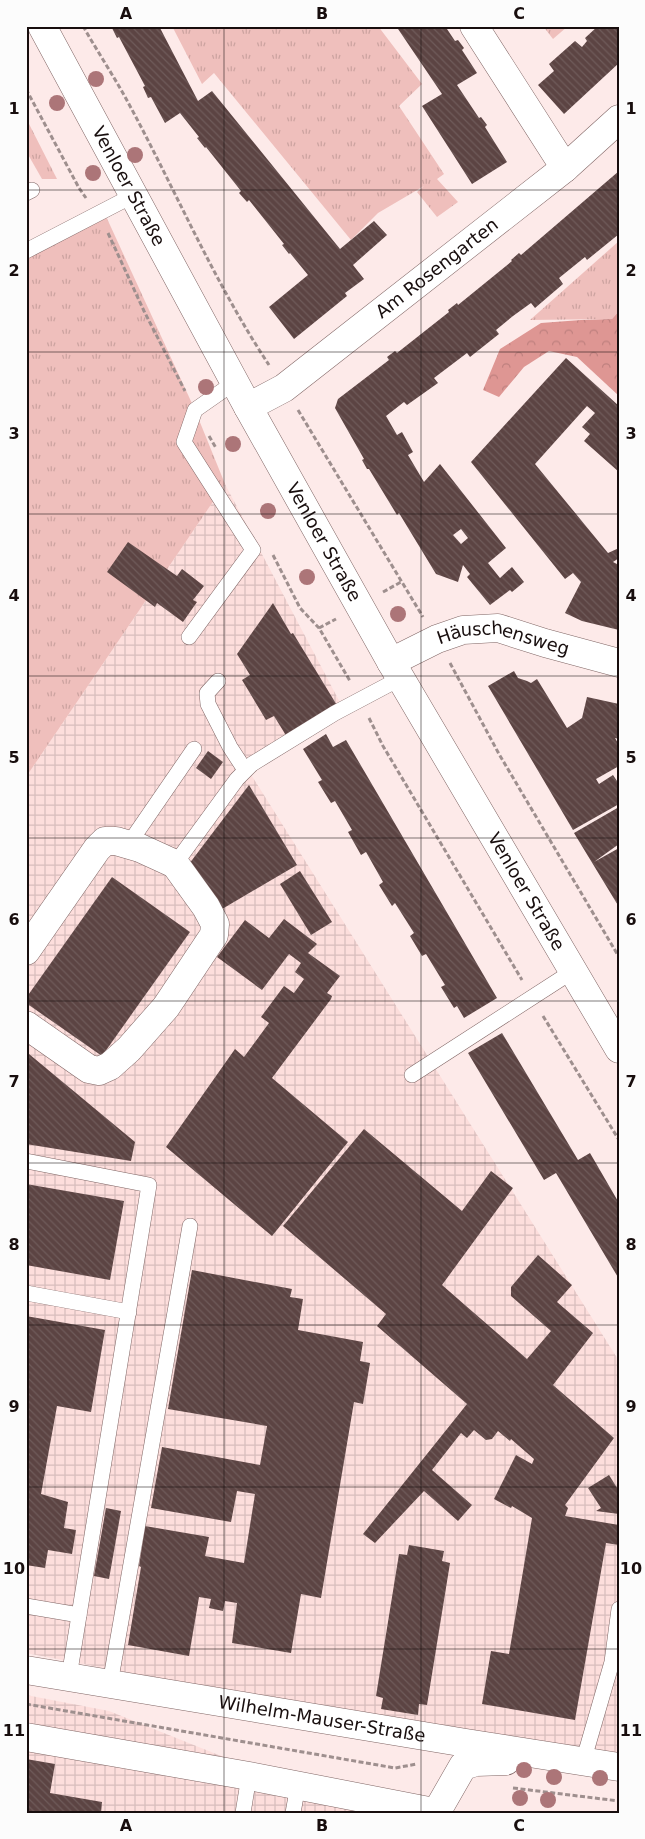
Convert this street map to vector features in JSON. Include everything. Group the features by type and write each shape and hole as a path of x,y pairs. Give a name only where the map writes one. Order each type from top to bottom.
{"street":[{"name":"Venloer Straße","path":"42,26 234,382 396,670 619,1049"},
{"path":"474,26 565,168"},
{"name":"Am Rosengarten","path":"248,407 284,388 565,168 619,119"},
{"name":"Häuschensweg","path":"396,670 437,639 463,630 498,628 544,643 619,663"},
{"path":"26,952 97,849 105,841 116,841 175,864 206,907 215,924 214,935 166,1007 129,1049 110,1066 99,1071 89,1069 26,1024"},
{"name":"Wilhelm-Mauser-Straße","path":"26,1670 619,1767"},
{"path":"26,1737 298,1785 380,1807 437,1813 463,1766 476,1762 575,1761"}],"lane":[{"path":"26,251 134,195"},
{"path":"189,637 252,550 184,442 195,410 234,382"},
{"path":"175,864 245,770 360,699 396,670"},
{"path":"218,681 207,693 208,704 245,770"},
{"path":"128,845 194,749"},
{"path":"412,1075 573,971"},
{"path":"26,1161 149,1185 69,1677"},
{"path":"110,1684 190,1226"},
{"path":"26,1293 128,1312"},
{"path":"26,1606 79,1615"},
{"path":"575,1761 612,1662 619,1609"},
{"path":"243,1813 249,1776"},
{"path":"293,1813 298,1785"}],"path":[{"path":"83,26 124,95 204,252 258,347 437,639 499,754 619,957"},
{"path":"26,89 79,188 99,213 144,311 216,449"},
{"path":"270,551 300,608 319,628 334,652 383,746 619,1140"},
{"path":"380,594 401,582"},
{"path":"319,628 340,616"},
{"path":"26,1704 395,1768 423,1763"},
{"path":"512,1788 619,1801"}],"shaded area":[{"path":"225,484 345,712 250,773 619,1361 619,1762 434,1732 26,1653 26,777"},
{"path":"26,1695 109,1711 363,1813 26,1813"}],"green space":[{"path":"172,26 378,26 422,84 399,106 444,174 437,179 458,202 437,217 417,192 424,186 378,213 351,240 214,73 202,84"},
{"path":"543,26 568,26 553,39"},
{"path":"26,118 57,179 42,179 26,151"},
{"path":"104,212 195,410 225,484 26,777 26,252"},
{"path":"619,241 619,311 612,319 530,320"},
{"path":"619,311 619,396 577,357 549,351 524,367 499,397 483,390 500,349 541,323 612,319"}],"building":[{"path":"112,26 159,26 198,101 212,91 340,249 374,221 387,235 353,265 364,279 345,293 347,296 294,339 269,307 308,275 289,254 282,245 284,244 249,200 247,202 239,193 241,191 197,138 199,137 180,113 165,123 151,97 148,98 143,87 145,86"},
{"path":"396,26 445,26 455,41 458,40 464,48 462,50 477,73 457,85 479,118 481,117 487,125 485,127 507,162 472,184 422,106 442,94"},
{"path":"598,26 619,26 619,63 564,114 538,85 554,71 549,64 575,41 582,47 587,41 585,38"},
{"path":"619,171 619,234 587,260 585,257 559,278 563,284 535,308 531,303 513,316 496,330 499,334 470,357 467,353 434,378 438,383 407,405 404,402 386,416 397,435 402,432 413,452 408,455 424,482 440,464 506,548 488,563 500,578 512,567 524,582 512,592 510,590 490,605 467,577 470,574 463,565 458,582 436,574 399,513 397,515 369,469 367,469 362,460 364,459 335,408 338,399 389,360 387,357 395,351 397,353 449,312 448,310 457,303 458,305 512,261 519,253 521,255","holes":["461,529 468,538 461,544 453,535"]},
{"path":"566,358 619,406 619,472 584,441 590,434 582,427 595,413 587,406 535,464 608,553 619,548 619,558 613,562 619,565 619,630 582,621 565,613 581,582 573,573 565,579 471,462"},
{"path":"128,542 177,576 182,569 204,586 193,600 197,602 183,622 157,603 155,607 107,572"},
{"path":"273,603 338,707 287,737 274,716 266,720 242,680 250,675 237,654"},
{"path":"514,671 518,678 531,683 537,679 567,728 582,718 587,697 619,704 619,739 615,738 619,745 619,766 596,779 599,784 613,775 619,784 619,804 573,830 488,686"},
{"path":"326,734 333,747 346,740 497,998 464,1018 457,1006 454,1008 441,987 445,985 426,954 422,956 410,936 414,933 395,903 392,906 379,885 383,882 366,852 361,855 348,832 352,830 335,801 331,803 318,782 322,780 303,749"},
{"path":"208,751 223,762 211,779 196,768"},
{"path":"249,785 297,865 217,912 189,864"},
{"path":"619,807 619,844 594,862 619,848 619,907 574,833"},
{"path":"300,871 332,922 311,935 280,884"},
{"path":"112,877 190,932 102,1056 26,1003 26,998"},
{"path":"284,919 317,944 308,953 340,976 327,993 332,996 331,999 272,1078 348,1142 272,1236 166,1147 235,1049 244,1057 269,1023 261,1017 284,986 294,993 304,979 295,972 301,963 289,954 262,990 217,957 245,920 269,938"},
{"path":"502,1033 578,1160 590,1153 619,1203 619,1279 556,1173 544,1180 468,1053"},
{"path":"29,1054 135,1142 131,1161 26,1144 26,1057"},
{"path":"364,1129 462,1211 491,1171 513,1188 442,1285 527,1359 551,1331 511,1296 511,1287 538,1255 572,1285 557,1302 593,1333 553,1385 614,1438 565,1505 568,1508 565,1516 619,1525 619,1545 606,1543 575,1720 482,1704 491,1651 509,1654 532,1518 512,1506 511,1508 494,1499 516,1455 532,1464 534,1459 511,1439 510,1441 498,1431 492,1439 486,1440 474,1430 467,1438 461,1433 432,1470 472,1505 458,1521 424,1491 375,1543 363,1534 467,1404 377,1326 386,1314 283,1226"},
{"path":"26,1184 124,1201 110,1280 26,1265"},
{"path":"192,1270 292,1289 290,1297 303,1299 298,1330 363,1342 360,1361 370,1363 363,1404 354,1402 321,1598 301,1594 291,1653 232,1643 237,1603 225,1601 223,1611 209,1608 211,1599 199,1597 189,1656 128,1645 141,1567 139,1566 145,1526 209,1537 205,1556 244,1563 255,1494 237,1491 231,1522 151,1508 162,1447 260,1465 267,1426 168,1409"},
{"path":"26,1316 105,1330 91,1412 57,1406 41,1494 68,1502 64,1528 76,1530 72,1554 48,1550 45,1568 26,1565"},
{"path":"609,1475 619,1491 619,1514 596,1511 601,1508 588,1488"},
{"path":"106,1508 121,1511 109,1579 94,1576"},
{"path":"409,1545 444,1551 442,1561 450,1563 427,1705 419,1704 418,1715 381,1709 383,1698 376,1696 399,1554 407,1555"},
{"path":"26,1759 55,1764 50,1793 102,1802 101,1813 26,1813"}]}
